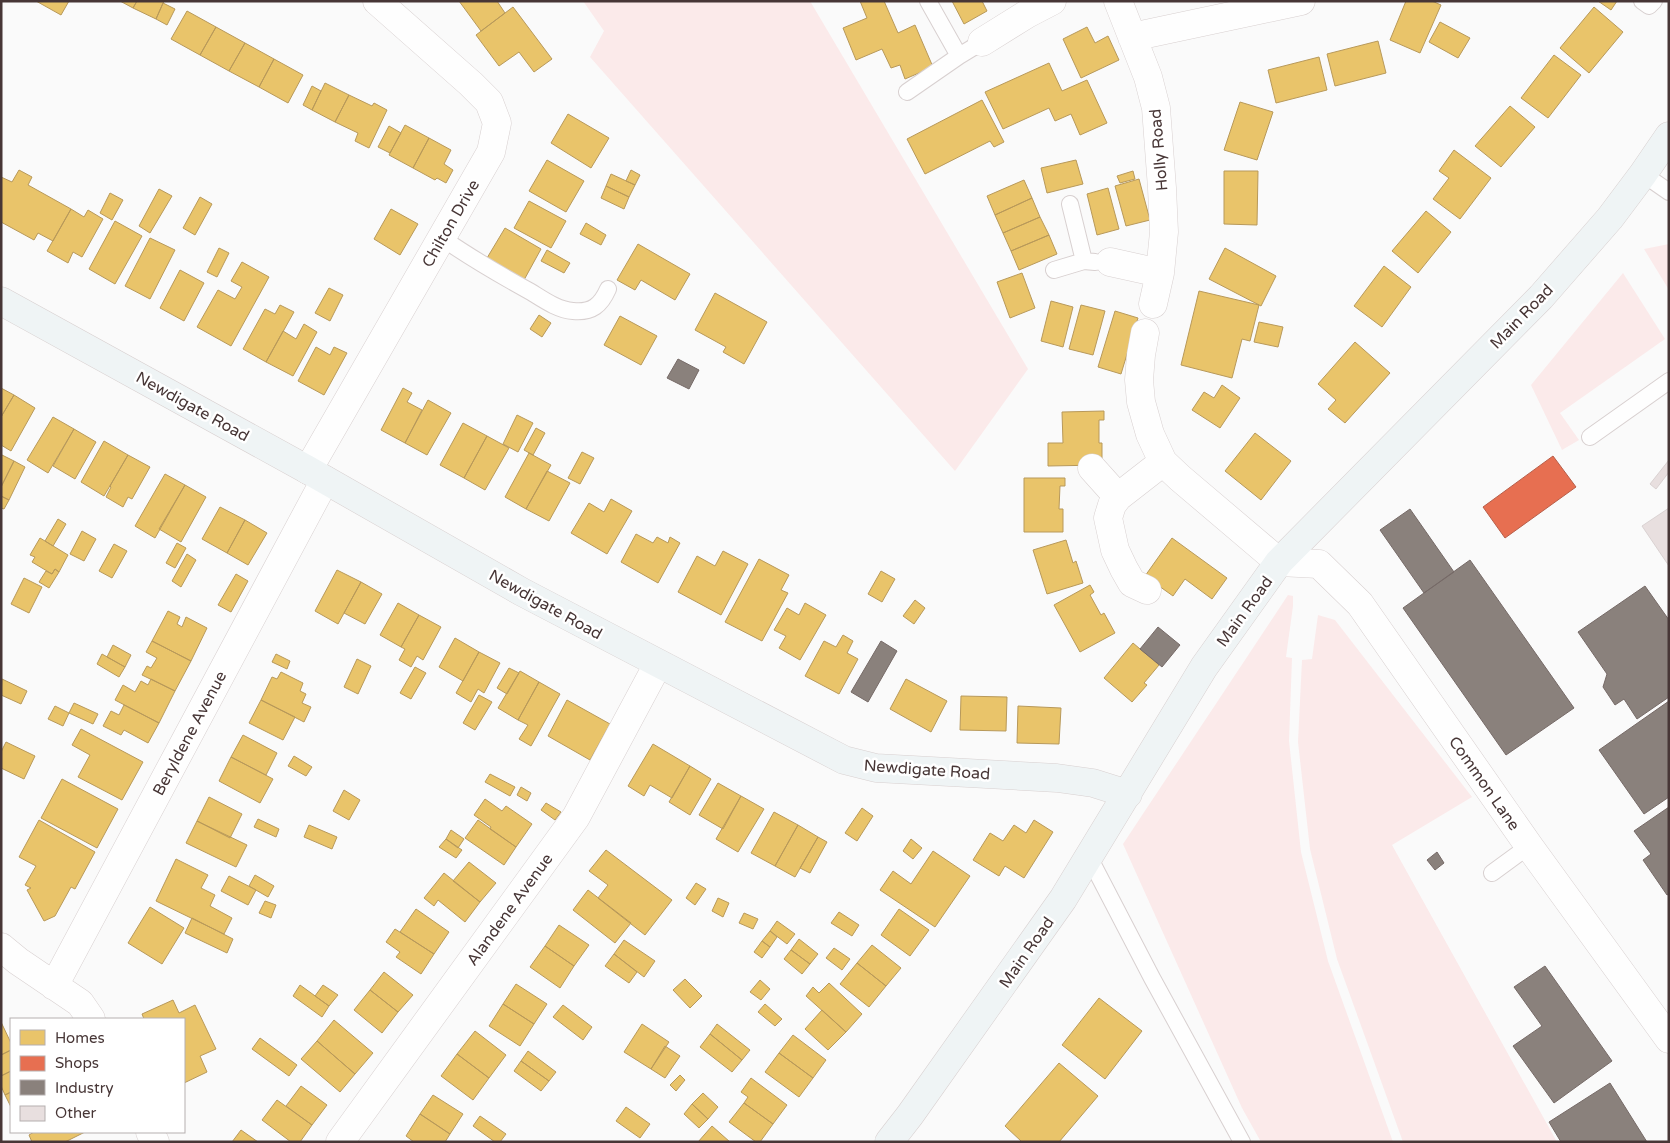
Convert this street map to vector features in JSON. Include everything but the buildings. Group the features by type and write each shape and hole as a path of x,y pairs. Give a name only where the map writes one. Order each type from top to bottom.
{"main road":[{"name":"Main Road","path":"888,1142 910,1115 1063,899 1204,667 1279,562 1541,296 1610,218 1669,136"},
{"name":"Newdigate Road","path":"1,301 316,475 522,592 844,760 876,768 1056,778 1093,783 1128,794"}],"street":[{"name":"Chilton Drive","path":"316,475 442,238 491,152 497,123 489,102 377,1"},
{"path":"982,42 1025,7 1052,1"},
{"name":"Holly Road","path":"1118,1 1148,77 1156,108 1164,232 1160,273 1153,304"},
{"path":"1132,37 1300,1"},
{"path":"1097,262 1160,273"},
{"path":"1145,333 1141,364 1140,402 1150,434 1164,462 1180,478 1279,562"},
{"path":"1147,590 1132,583 1124,569 1115,550 1108,518 1112,505 1118,497 1164,462"},
{"path":"1092,468 1118,497"},
{"name":"Beryldene Avenue","path":"54,986 316,475"},
{"name":"Common Lane","path":"1279,562 1319,564 1360,604 1529,846 1669,1039"},
{"name":"Alandene Avenue","path":"340,1142 576,817 658,664"},
{"path":"1,947 18,962 80,1003 90,1018"}],"lane":[{"path":"928,1 959,56"},
{"path":"1642,1 1649,6 1654,1"},
{"path":"907,92 982,42"},
{"path":"1643,174 1669,192"},
{"path":"1054,270 1097,262 1070,204"},
{"path":"442,238 482,265 558,308 572,311 596,308 604,300 608,289"},
{"path":"1590,437 1669,381"},
{"path":"1492,873 1529,846"},
{"path":"1089,858 1242,1142"}],"shaded area":[{"path":"583,1 810,1 1028,369 955,471 590,57 604,31"},
{"path":"1669,244 1669,290 1644,249"},
{"path":"1623,273 1665,339 1560,413 1579,440 1562,450 1531,385"},
{"path":"1288,595 1293,596 1286,657 1292,658 1289,741 1301,852 1328,961 1393,1142 1261,1142 1242,1108 1123,844"},
{"path":"1318,615 1335,620 1472,797 1392,845 1557,1142 1403,1142 1337,959 1310,849 1298,742 1302,660 1312,659"}]}
